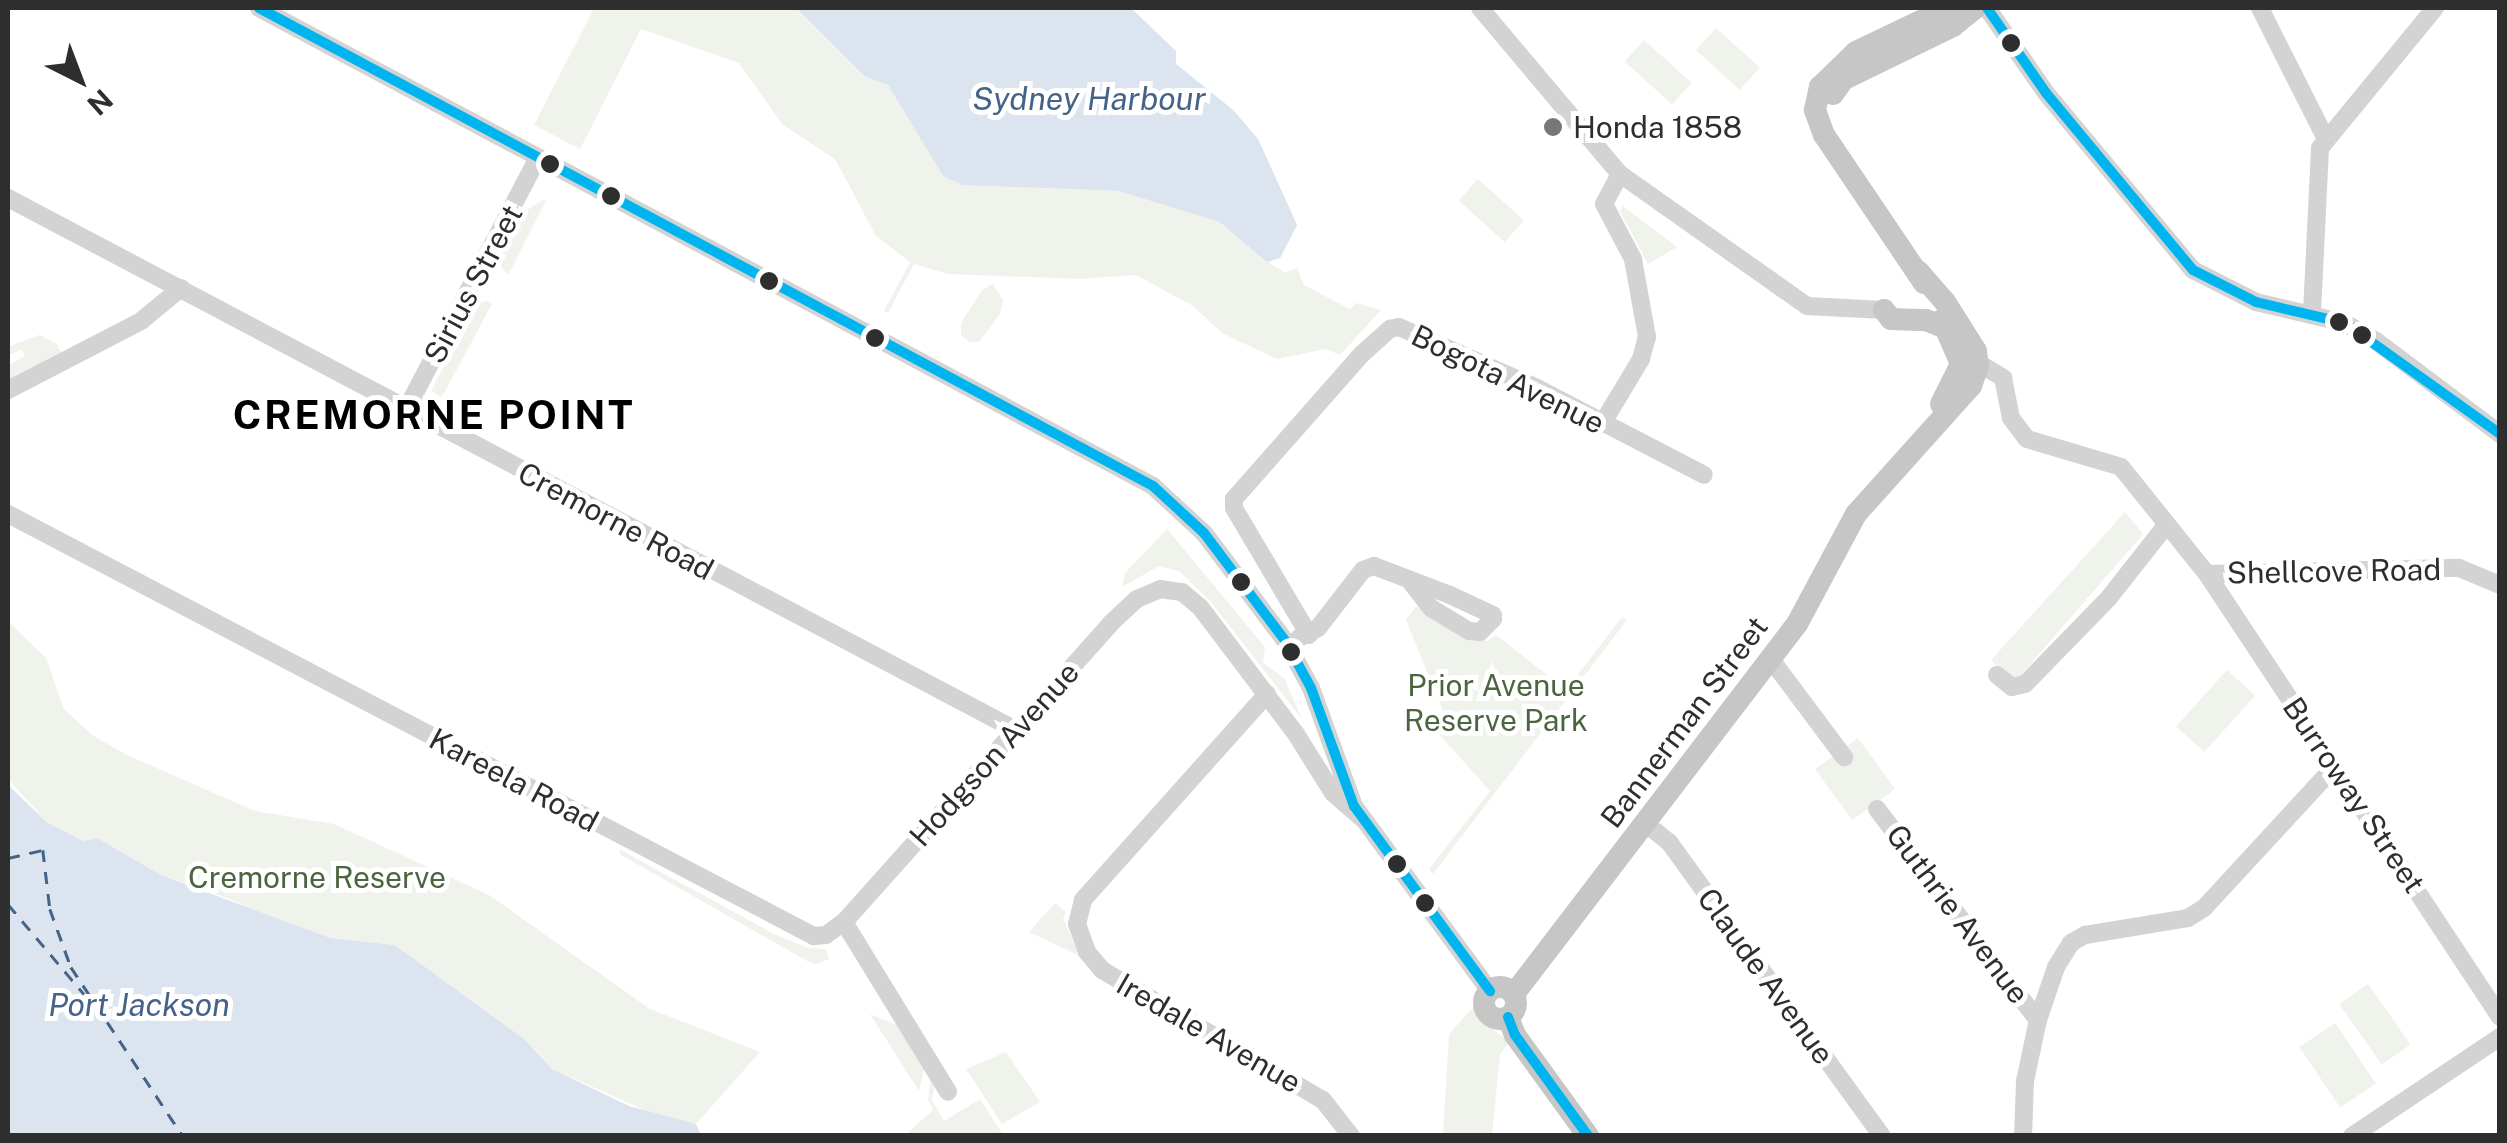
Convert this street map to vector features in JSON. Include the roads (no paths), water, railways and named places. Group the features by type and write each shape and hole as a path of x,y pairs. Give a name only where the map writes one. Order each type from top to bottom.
{"main road":[{"path":"1948,8 1856,52 1820,87 1814,110 1824,135 1918,271 1961,324 1968,368"},
{"path":"1841,156 1830,110 1833,94 1844,79 1953,26 1975,8"},
{"path":"1918,271 1968,368"},
{"path":"1884,310 1891,319 1926,320 1946,328"},
{"name":"Bannerman Street","path":"1502,992 1644,822 1802,616 1853,518 1968,368"},
{"path":"1502,992 1485,998 1486,1012 1498,1019 1508,1018 1515,1035 1588,1136"}],"street":[{"path":"259,8 1137,475 1204,533 1286,642 1312,688 1362,818"},
{"path":"1480,8 1620,174 1807,306 1884,310"},
{"path":"1988,8 2046,93 2193,270 2256,302 2312,312 2344,323 2376,341 2500,434"},
{"path":"2260,8 2326,139"},
{"path":"2312,312 2316,169 2326,139 2434,8"},
{"name":"Sirius Street","path":"406,410 538,158"},
{"path":"1602,424 1640,359 1647,337 1633,259 1604,204 1620,174"},
{"name":"Cremorne Road","path":"8,198 1014,730"},
{"path":"8,390 142,321 181,288"},
{"name":"Bogota Avenue","path":"1309,634 1234,508 1234,499 1386,331 1399,327 1536,388 1704,475"},
{"name":"Shellcove Road","path":"1968,368 2003,378 2015,426 2027,439 2048,449 2115,463 2207,574 2459,568 2500,585"},
{"name":"Kareela Road","path":"8,514 802,932 826,935 844,922"},
{"path":"1997,674 2012,687 2025,684 2108,598 2167,524"},
{"path":"1286,642 1309,634 1368,567 1387,569 1412,584"},
{"name":"Burroway Street","path":"2207,574 2500,1018"},
{"name":"Hodgson Avenue","path":"844,922 1126,608 1149,592 1171,589 1190,598 1267,694"},
{"path":"1770,658 1844,757"},
{"path":"1267,694 1333,794 1362,818 1502,992"},
{"name":"Iredale Avenue","path":"1267,694 1083,900 1077,924 1091,958 1102,970 1322,1100 1351,1136"},
{"path":"1296,734 1308,737 1328,733"},
{"path":"2023,1136 2025,1081 2038,1020 2056,968 2071,943 2085,936 2188,918 2204,908 2334,767"},
{"name":"Guthrie Avenue","path":"1877,809 2038,1020"},
{"name":"Claude Avenue","path":"1644,822 1668,842 1882,1136"},
{"path":"844,922 948,1092"},
{"path":"2352,1136 2500,1037"}],"water":[{"name":"Sydney Harbour","path":"796,8 1131,8 1176,51 1176,64 1233,110 1258,139 1297,225 1280,258 1267,262 1220,222 1119,191 962,185 943,176 888,85 864,76"},
{"name":"Port Jackson","path":"8,785 48,823 83,841 97,838 161,875 330,938 395,945 524,1039 552,1069 629,1106 696,1124 701,1135 8,1135"}],"place":[{"name":"Honda 1858","path":"1553,127"}],"district":[{"name":"CREMORNE POINT","path":"434,415"}],"park label":[{"name":"Prior Avenue Reserve Park","path":"1496,702"},
{"name":"Cremorne Reserve","path":"317,877"}]}
